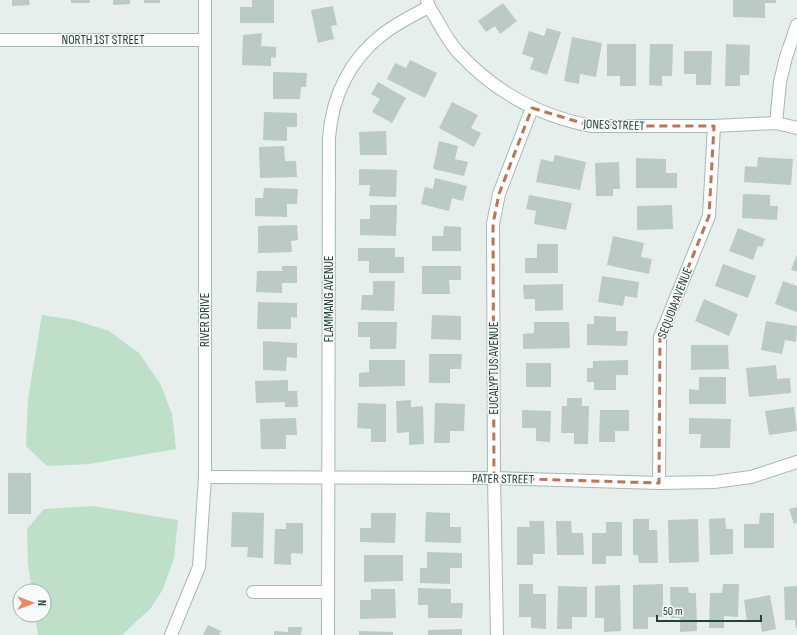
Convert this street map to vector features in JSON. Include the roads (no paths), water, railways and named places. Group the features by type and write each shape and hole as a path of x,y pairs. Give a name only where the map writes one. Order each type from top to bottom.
{"street":[{"name":"RIVER DRIVE","path":"171,635 199,567 205,477 205,0"},
{"name":"JONES STREET","path":"428,4 457,50 491,84 532,108 573,122 592,126 714,126 776,123 797,128"},
{"name":"FLAMMANG AVENUE","path":"328,635 330,122 339,91 346,76 362,53 383,34 428,4"},
{"path":"776,123 780,82 786,56 797,25"},
{"name":"NORTH 1ST STREET","path":"0,40 205,40"},
{"name":"EUCALYPTUS AVENUE","path":"497,635 494,478 494,224 499,194 532,108"},
{"name":"SEQUOIA AVENUE","path":"659,483 660,337 709,216 714,126"},
{"name":"PATER STREET","path":"205,477 494,478 659,483 714,482 751,477 797,462"},
{"path":"253,592 328,592"}]}
